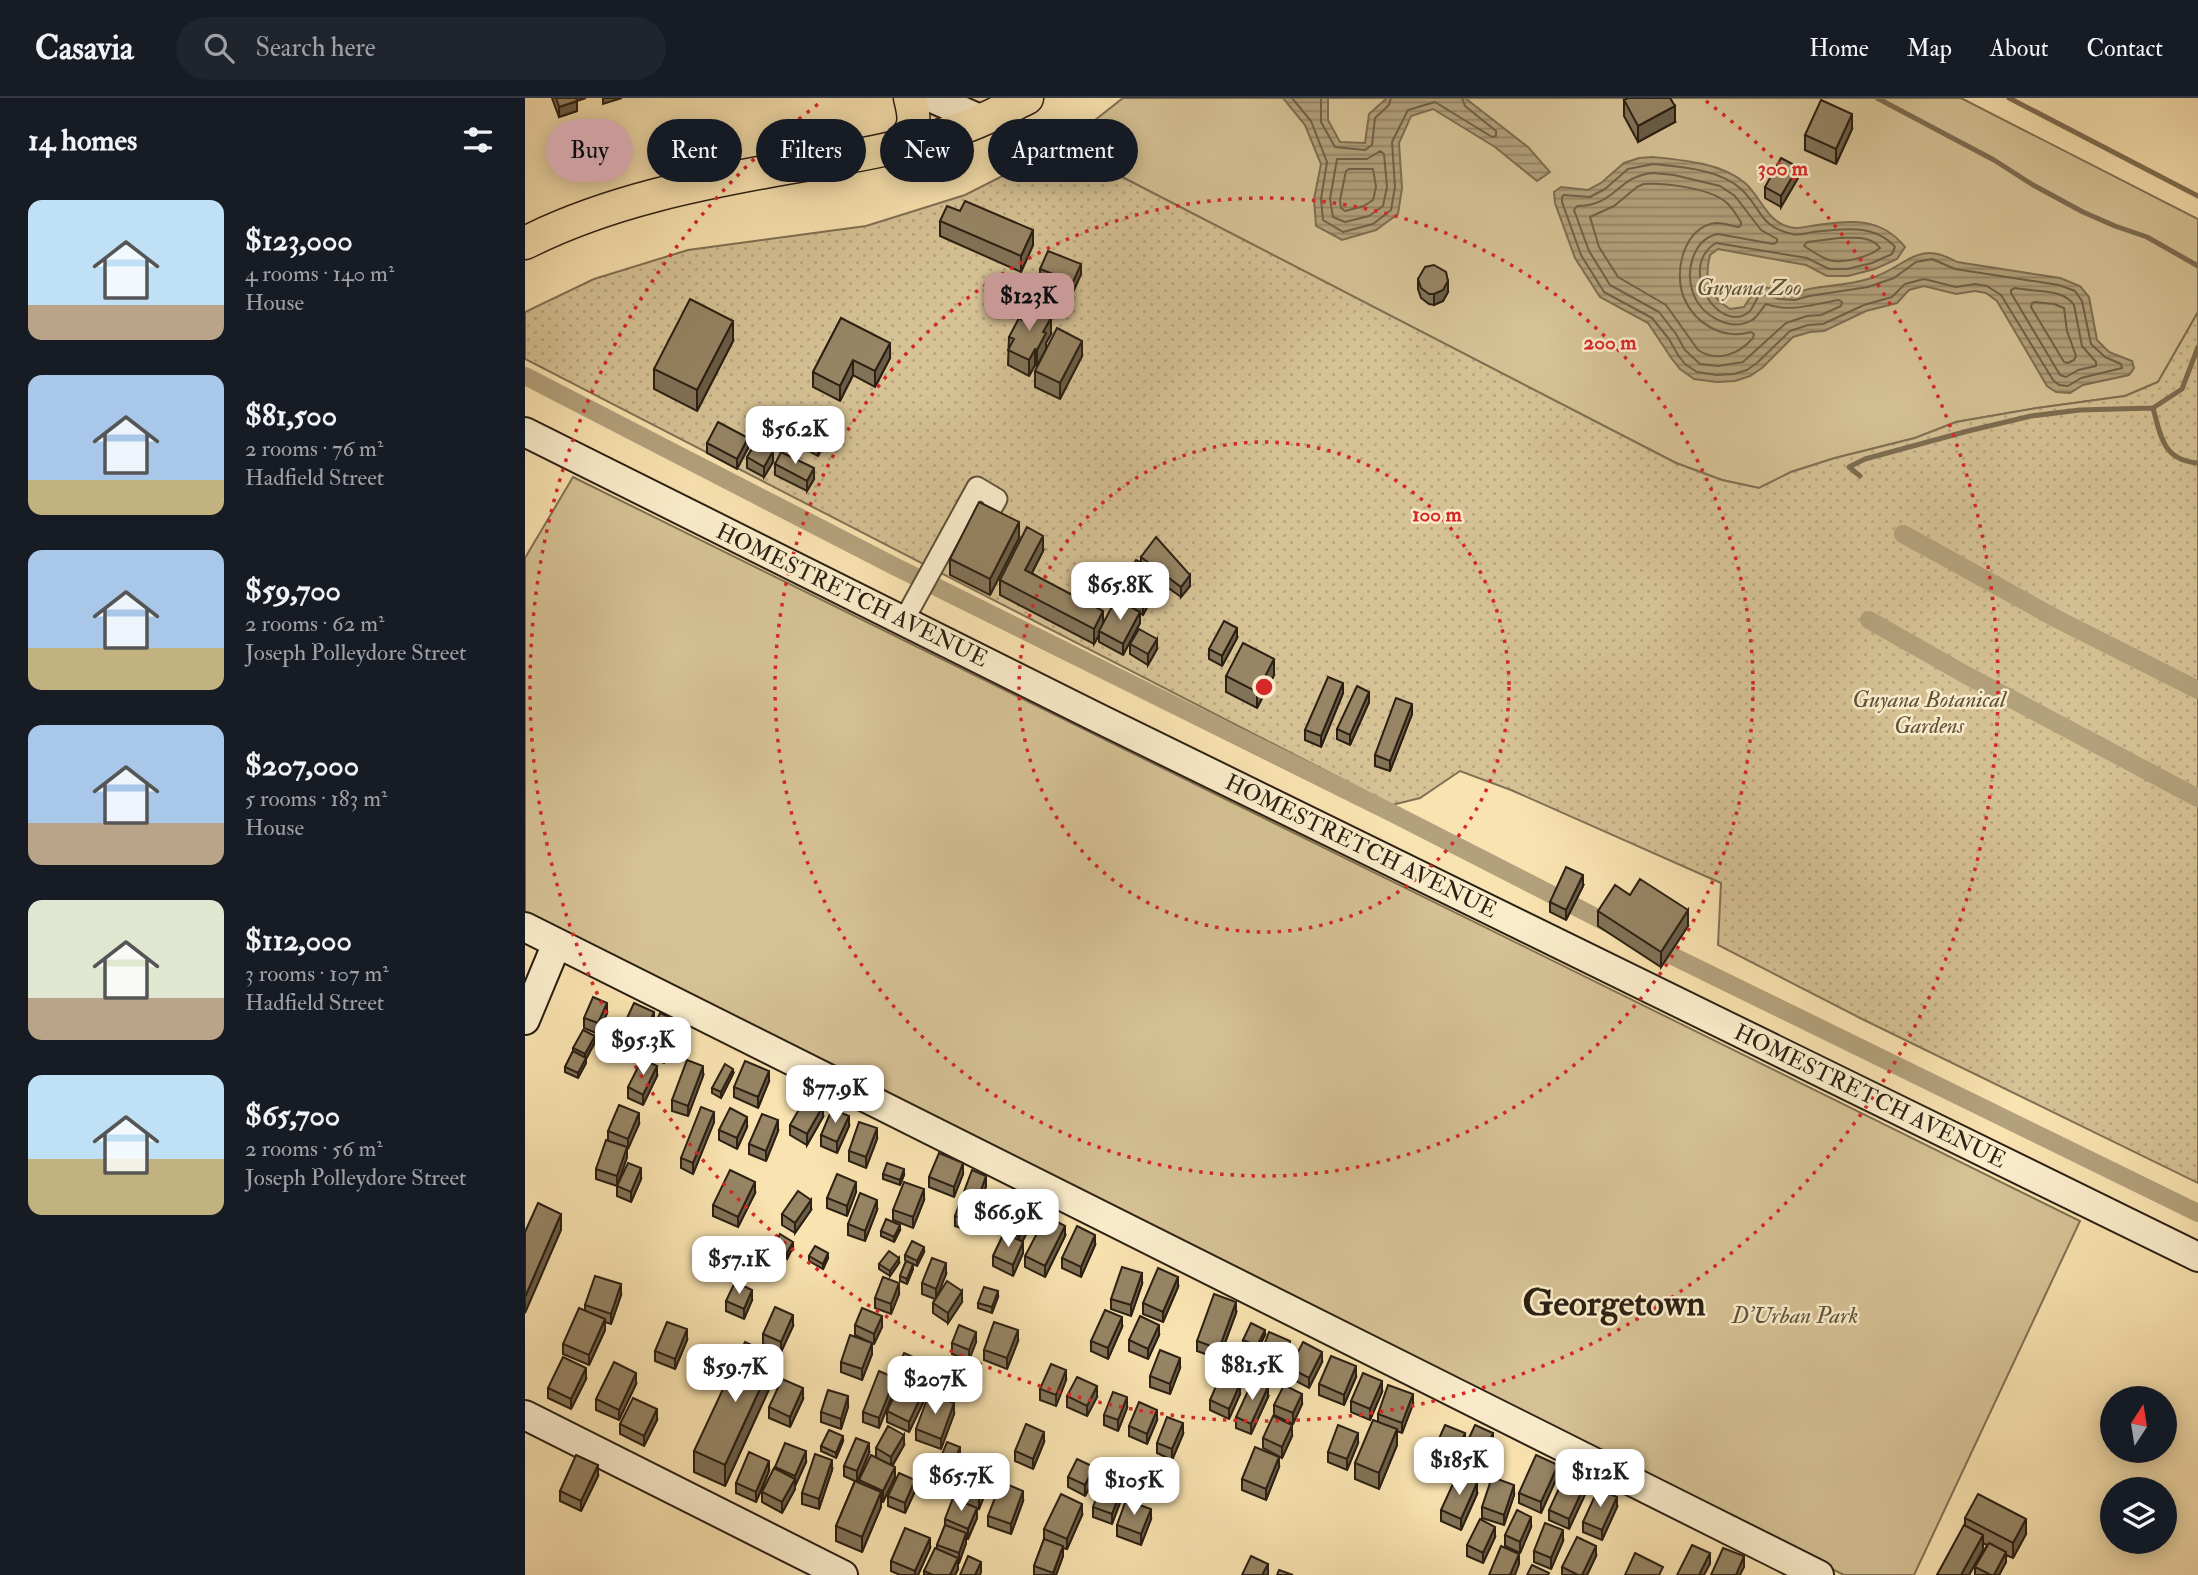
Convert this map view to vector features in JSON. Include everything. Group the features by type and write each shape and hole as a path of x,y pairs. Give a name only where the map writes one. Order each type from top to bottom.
{"main road":[{"path":"909,98 914,119"},
{"path":"932,98 982,120"},
{"path":"974,122 1027,98"},
{"path":"525,243 559,226 611,207 664,193 880,149"},
{"name":"HOMESTRETCH AVENUE","path":"525,432 1098,718 2198,1257"},
{"path":"525,928 1819,1575"},
{"path":"525,1020 557,943"},
{"path":"525,1415 843,1575"}],"street":[{"path":"904,620 977,487 997,499 989,513"}],"green space":[{"name":"Guyana Zoo","path":"1123,98 1961,98 2198,219 2198,312 2158,382 2125,396 1956,422 1915,438 1791,472 1759,488 1722,480 1676,463 1132,182 1138,182 1138,119 1096,119"},
{"name":"Guyana Botanical Gardens","path":"991,182 1132,182 1676,463 1722,480 1759,488 1791,472 1915,438 1956,422 2125,396 2158,382 2198,312 2198,1183 1860,1018 1718,945 1721,883 1511,790 1460,771 1420,798 1392,805 525,359 525,312 594,279 688,250 866,226 965,195"},
{"name":"D'Urban Park","path":"573,477 2080,1221 1914,1575 1844,1575 525,914 525,558"}],"water":[{"path":"1283,98 1328,98 1328,120 1340,142 1365,143 1369,114 1387,98 1465,98 1528,147 1550,172 1537,181 1495,147 1433,109 1411,116 1399,143 1402,188 1398,214 1376,230 1342,240 1316,226 1314,199 1321,164 1305,125"},
{"path":"1653,157 1701,164 1735,176 1751,189 1772,217 1786,226 1798,228 1842,222 1865,223 1886,230 1905,247 1897,259 1875,269 1848,276 1827,276 1806,265 1718,249 1710,255 1707,272 1709,286 1712,293 1730,309 1744,307 1757,287 1793,293 1853,283 1881,274 1920,254 1931,253 1957,262 2060,278 2080,286 2089,297 2097,340 2109,352 2132,361 2134,368 2129,375 2083,385 2070,393 2056,392 2047,386 1997,301 1986,293 1975,291 1956,294 1924,286 1909,290 1897,303 1866,311 1824,331 1793,337 1762,368 1750,376 1735,381 1717,382 1694,379 1680,369 1648,323 1600,297 1575,258 1555,203 1554,192 1561,187 1588,190 1601,183 1624,163"}],"building":[{"path":"556,98 576,98 577,101 559,107"},
{"path":"1670,98 1675,106 1638,126 1624,100"},
{"path":"1821,100 1852,114 1836,149 1805,135"},
{"path":"1781,158 1798,167 1781,196 1765,187"},
{"path":"965,201 1033,230 1021,256 940,221 947,206 960,211"},
{"path":"1048,251 1081,264 1073,282 1040,269"},
{"path":"1434,265 1446,272 1448,281 1443,290 1429,294 1421,288 1418,279 1425,267"},
{"path":"690,299 733,321 697,390 654,369"},
{"path":"1029,307 1051,318 1043,332 1046,333 1029,360 1008,350 1014,339 1009,337 1019,318 1022,320"},
{"path":"841,318 890,343 875,371 853,360 840,386 813,372"},
{"path":"1057,328 1082,341 1060,383 1035,371"},
{"path":"795,407 829,425 818,446 784,428"},
{"path":"718,422 748,438 737,459 707,443"},
{"path":"756,442 773,451 764,467 747,457"},
{"path":"781,452 814,468 807,481 775,464"},
{"path":"979,502 1019,522 990,579 950,559"},
{"path":"1027,527 1043,536 1025,570 1103,611 1094,629 1000,580"},
{"path":"1156,537 1190,575 1181,587 1141,557"},
{"path":"1136,560 1160,572 1143,604 1119,591"},
{"path":"1116,599 1140,612 1123,644 1099,631"},
{"path":"1224,621 1237,628 1222,656 1209,649"},
{"path":"1139,629 1157,639 1148,654 1130,644"},
{"path":"1243,643 1274,659 1257,692 1226,676"},
{"path":"1328,677 1343,683 1321,736 1305,730"},
{"path":"1357,686 1369,692 1350,735 1337,729"},
{"path":"1396,698 1412,704 1390,761 1375,755"},
{"path":"1566,867 1583,875 1566,910 1550,902"},
{"path":"1640,879 1688,910 1661,952 1598,911 1615,885 1630,895"},
{"path":"593,997 607,1003 598,1023 584,1018"},
{"path":"634,1003 654,1012 641,1040 621,1031"},
{"path":"660,1013 678,1021 664,1052 646,1045"},
{"path":"583,1030 595,1036 585,1054 573,1048"},
{"path":"573,1051 586,1058 578,1073 565,1067"},
{"path":"642,1059 657,1066 643,1095 628,1087"},
{"path":"687,1060 703,1066 688,1106 672,1100"},
{"path":"745,1061 769,1071 758,1097 734,1087"},
{"path":"725,1064 733,1069 721,1092 712,1088"},
{"path":"806,1097 823,1106 807,1134 790,1125"},
{"path":"619,1105 639,1113 628,1139 608,1131"},
{"path":"701,1107 714,1112 693,1163 681,1158"},
{"path":"730,1108 747,1117 737,1138 719,1130"},
{"path":"832,1109 849,1116 837,1142 821,1135"},
{"path":"762,1114 778,1120 766,1151 749,1144"},
{"path":"859,1122 877,1128 866,1157 849,1151"},
{"path":"606,1140 627,1147 617,1176 596,1169"},
{"path":"939,1153 963,1163 954,1187 929,1177"},
{"path":"628,1163 641,1168 631,1192 617,1186"},
{"path":"887,1163 904,1169 900,1180 883,1174"},
{"path":"730,1170 755,1182 738,1217 713,1205"},
{"path":"972,1170 986,1176 970,1221 955,1216"},
{"path":"837,1174 856,1182 847,1206 827,1198"},
{"path":"904,1182 924,1189 913,1217 893,1210"},
{"path":"798,1191 811,1200 795,1223 782,1214"},
{"path":"860,1193 877,1200 865,1231 848,1224"},
{"path":"1020,1194 1031,1200 1027,1206 1034,1210 1019,1237 1001,1226"},
{"path":"538,1203 561,1214 525,1297 525,1232"},
{"path":"1046,1216 1065,1226 1045,1266 1025,1256"},
{"path":"886,1219 900,1225 894,1237 881,1231"},
{"path":"1077,1226 1095,1235 1081,1267 1062,1258"},
{"path":"1004,1233 1023,1242 1013,1265 993,1256"},
{"path":"780,1234 793,1242 787,1253 773,1246"},
{"path":"912,1241 924,1247 917,1261 905,1255"},
{"path":"815,1246 828,1253 823,1264 809,1256"},
{"path":"889,1251 899,1258 890,1271 879,1264"},
{"path":"932,1258 946,1263 936,1289 922,1283"},
{"path":"906,1261 913,1264 907,1279 900,1276"},
{"path":"1122,1267 1142,1273 1131,1305 1111,1299"},
{"path":"1158,1268 1178,1277 1163,1312 1143,1303"},
{"path":"595,1276 621,1284 611,1314 585,1305"},
{"path":"883,1277 899,1283 891,1304 875,1298"},
{"path":"947,1281 962,1291 948,1313 933,1303"},
{"path":"735,1282 752,1290 744,1309 726,1301"},
{"path":"984,1287 998,1291 992,1307 978,1303"},
{"path":"1214,1294 1236,1302 1219,1349 1197,1341"},
{"path":"775,1307 793,1315 781,1342 763,1334"},
{"path":"579,1308 605,1319 589,1355 563,1344"},
{"path":"862,1308 882,1316 874,1334 855,1325"},
{"path":"1105,1310 1122,1317 1108,1348 1091,1341"},
{"path":"1140,1316 1159,1325 1148,1349 1129,1340"},
{"path":"667,1322 687,1329 675,1359 655,1351"},
{"path":"994,1322 1018,1330 1007,1358 984,1350"},
{"path":"1251,1323 1265,1330 1257,1346 1243,1340"},
{"path":"959,1325 976,1332 969,1350 952,1343"},
{"path":"1269,1332 1290,1341 1280,1366 1259,1358"},
{"path":"850,1335 872,1343 862,1369 841,1362"},
{"path":"745,1342 775,1356 725,1465 694,1451"},
{"path":"1303,1342 1322,1352 1309,1378 1290,1368"},
{"path":"1160,1350 1180,1358 1170,1384 1150,1376"},
{"path":"904,1353 922,1361 915,1377 897,1369"},
{"path":"1331,1356 1356,1366 1344,1395 1319,1384"},
{"path":"563,1357 586,1368 571,1399 548,1388"},
{"path":"614,1362 636,1373 619,1410 596,1399"},
{"path":"1051,1364 1066,1370 1056,1395 1040,1389"},
{"path":"879,1371 895,1378 879,1418 863,1412"},
{"path":"1363,1373 1382,1381 1370,1409 1351,1401"},
{"path":"1221,1375 1240,1384 1229,1409 1210,1400"},
{"path":"1077,1377 1097,1386 1087,1406 1067,1396"},
{"path":"782,1379 803,1388 790,1417 769,1407"},
{"path":"1253,1380 1268,1387 1251,1424 1236,1417"},
{"path":"901,1382 923,1392 909,1422 887,1411"},
{"path":"1284,1385 1302,1394 1293,1413 1274,1405"},
{"path":"1388,1385 1413,1394 1402,1423 1378,1414"},
{"path":"828,1390 848,1396 841,1419 821,1412"},
{"path":"1113,1392 1127,1397 1118,1420 1104,1415"},
{"path":"929,1394 954,1403 941,1439 916,1429"},
{"path":"633,1398 657,1409 644,1436 620,1424"},
{"path":"1139,1402 1157,1410 1147,1434 1129,1426"},
{"path":"1273,1416 1292,1425 1282,1447 1263,1438"},
{"path":"1167,1417 1183,1423 1172,1449 1157,1443"},
{"path":"1373,1420 1397,1429 1379,1473 1355,1463"},
{"path":"1026,1424 1044,1432 1033,1459 1015,1451"},
{"path":"1338,1425 1358,1433 1347,1459 1328,1452"},
{"path":"1445,1425 1465,1433 1450,1468 1430,1459"},
{"path":"1475,1425 1493,1433 1482,1457 1464,1449"},
{"path":"888,1426 904,1435 891,1457 876,1448"},
{"path":"829,1430 843,1436 836,1453 821,1446"},
{"path":"856,1438 869,1443 857,1471 844,1466"},
{"path":"947,1442 960,1447 951,1470 938,1464"},
{"path":"785,1443 806,1451 795,1476 775,1467"},
{"path":"1255,1447 1279,1457 1266,1489 1242,1479"},
{"path":"749,1452 769,1461 756,1492 736,1483"},
{"path":"815,1454 832,1460 819,1499 802,1493"},
{"path":"576,1455 598,1465 581,1501 560,1491"},
{"path":"871,1455 895,1467 883,1491 859,1480"},
{"path":"1536,1455 1558,1465 1541,1502 1519,1493"},
{"path":"1077,1459 1094,1467 1085,1485 1068,1477"},
{"path":"774,1468 795,1479 782,1502 762,1492"},
{"path":"1568,1469 1588,1478 1569,1519 1549,1510"},
{"path":"899,1473 915,1480 905,1503 888,1496"},
{"path":"968,1473 986,1480 979,1498 960,1491"},
{"path":"1457,1475 1477,1483 1461,1519 1441,1510"},
{"path":"1492,1477 1514,1485 1504,1515 1482,1507"},
{"path":"855,1481 881,1492 862,1537 836,1526"},
{"path":"1001,1482 1023,1491 1011,1524 988,1516"},
{"path":"1102,1483 1121,1490 1112,1514 1093,1507"},
{"path":"1598,1489 1617,1497 1602,1530 1583,1522"},
{"path":"1061,1494 1082,1504 1067,1539 1044,1529"},
{"path":"1978,1494 2026,1519 2013,1543 1965,1518"},
{"path":"953,1498 977,1508 968,1529 945,1519"},
{"path":"1126,1500 1151,1509 1141,1534 1117,1525"},
{"path":"1517,1510 1531,1517 1520,1542 1505,1535"},
{"path":"1480,1519 1495,1527 1483,1553 1467,1545"},
{"path":"1545,1523 1563,1530 1551,1558 1534,1551"},
{"path":"945,1525 966,1533 959,1553 937,1545"},
{"path":"1964,1525 1983,1535 1961,1575 1937,1575"},
{"path":"905,1528 930,1538 915,1571 891,1561"},
{"path":"1577,1537 1596,1546 1582,1575 1562,1567"},
{"path":"1044,1539 1063,1546 1053,1573 1034,1566"},
{"path":"1989,1543 2006,1552 1994,1575 1975,1567"},
{"path":"1692,1545 1710,1553 1699,1575 1677,1575"},
{"path":"1501,1546 1519,1554 1510,1575 1489,1575"},
{"path":"935,1548 958,1558 950,1575 933,1575 924,1571"},
{"path":"1723,1548 1744,1556 1736,1575 1711,1575"},
{"path":"1635,1553 1663,1567 1659,1575 1625,1575"},
{"path":"968,1556 981,1562 975,1575 960,1575"},
{"path":"1251,1556 1268,1564 1262,1575 1242,1575"},
{"path":"1532,1565 1549,1573 1548,1575 1527,1575"},
{"path":"1279,1570 1293,1575 1277,1575"}],"waterway":[{"path":"1877,98 1994,160 2083,212 2147,237 2198,266"},
{"path":"2009,98 2198,196"},
{"path":"1860,476 1849,467 1865,459 2031,416 2080,410 2153,408 2182,389 2198,347"},
{"path":"525,376 894,566 1617,928"},
{"path":"2153,408 2165,445 2170,452 2186,461 2198,463"},
{"path":"1903,534 2057,619 2198,690"},
{"path":"1869,620 1966,675 2198,798"},
{"path":"1648,944 2198,1213"}],"district":[{"name":"Georgetown","path":"1614,1303"}]}
